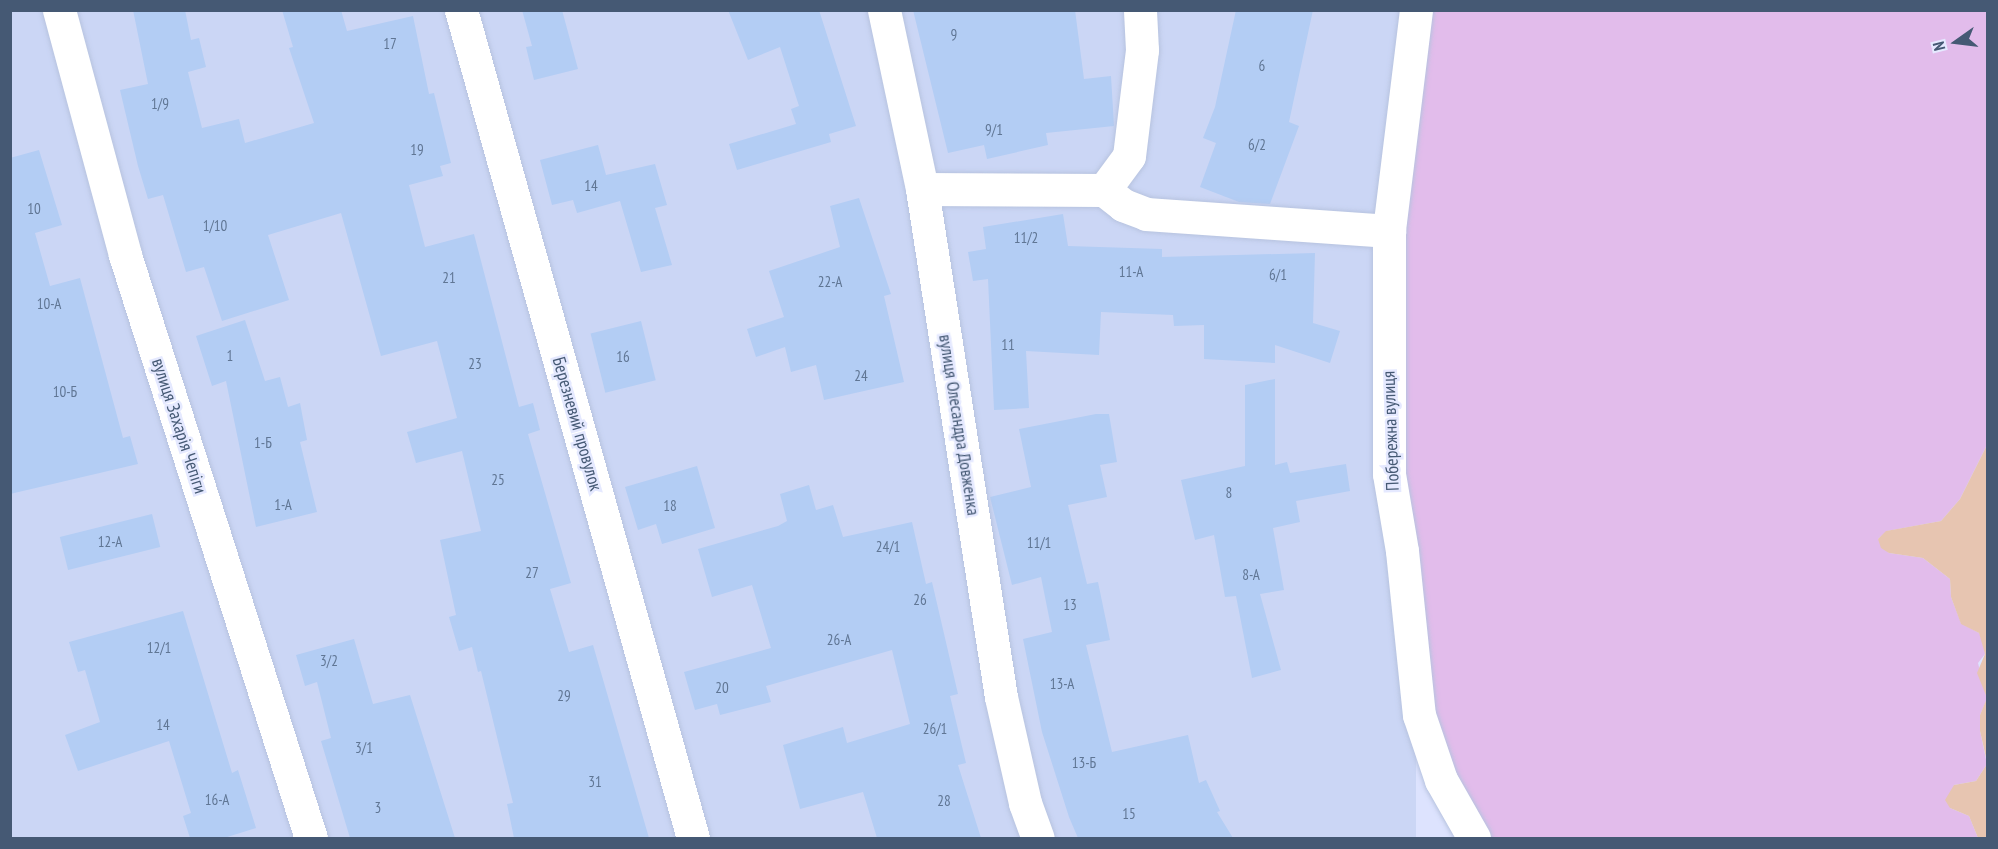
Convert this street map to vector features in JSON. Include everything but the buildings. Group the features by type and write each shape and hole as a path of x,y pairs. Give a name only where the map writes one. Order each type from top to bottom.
{"street":[{"name":"вулиця Захарія Чепіги","path":"59,10 125,255 311,838"},
{"name":"Березневий провулок","path":"461,10 693,838"},
{"name":"вулиця Олесандра Довженка","path":"884,10 922,189 1000,697 1025,803 1038,838"},
{"path":"1104,190 1129,156 1142,50 1140,10"},
{"name":"Побережна вулиця","path":"1416,10 1389,231 1389,474 1402,551 1413,686 1426,744 1441,780 1474,838"},
{"path":"922,189 1104,190 1122,205 1146,214 1389,231"}],"shaded area":[{"path":"10,11 1416,11 1416,838 10,838"},
{"path":"1422,11 1987,11 1987,445 1960,499 1941,521 1887,531 1878,539 1889,553 1923,558 1950,579 1951,597 1961,623 1979,633 1984,643 1985,654 1978,663 1987,699 1980,715 1980,731 1987,764 1976,781 1954,785 1950,808 1969,816 1978,838 1476,838 1434,737 1393,394"},
{"path":"1987,445 1987,698 1977,673 1985,654 1979,633 1961,624 1951,597 1950,579 1923,558 1889,553 1881,548 1878,539 1886,531 1941,521 1960,499"},
{"path":"1987,698 1987,762 1980,731 1980,715"},
{"path":"1987,764 1987,838 1978,838 1969,816 1950,808 1945,800 1954,785 1976,781"}]}
